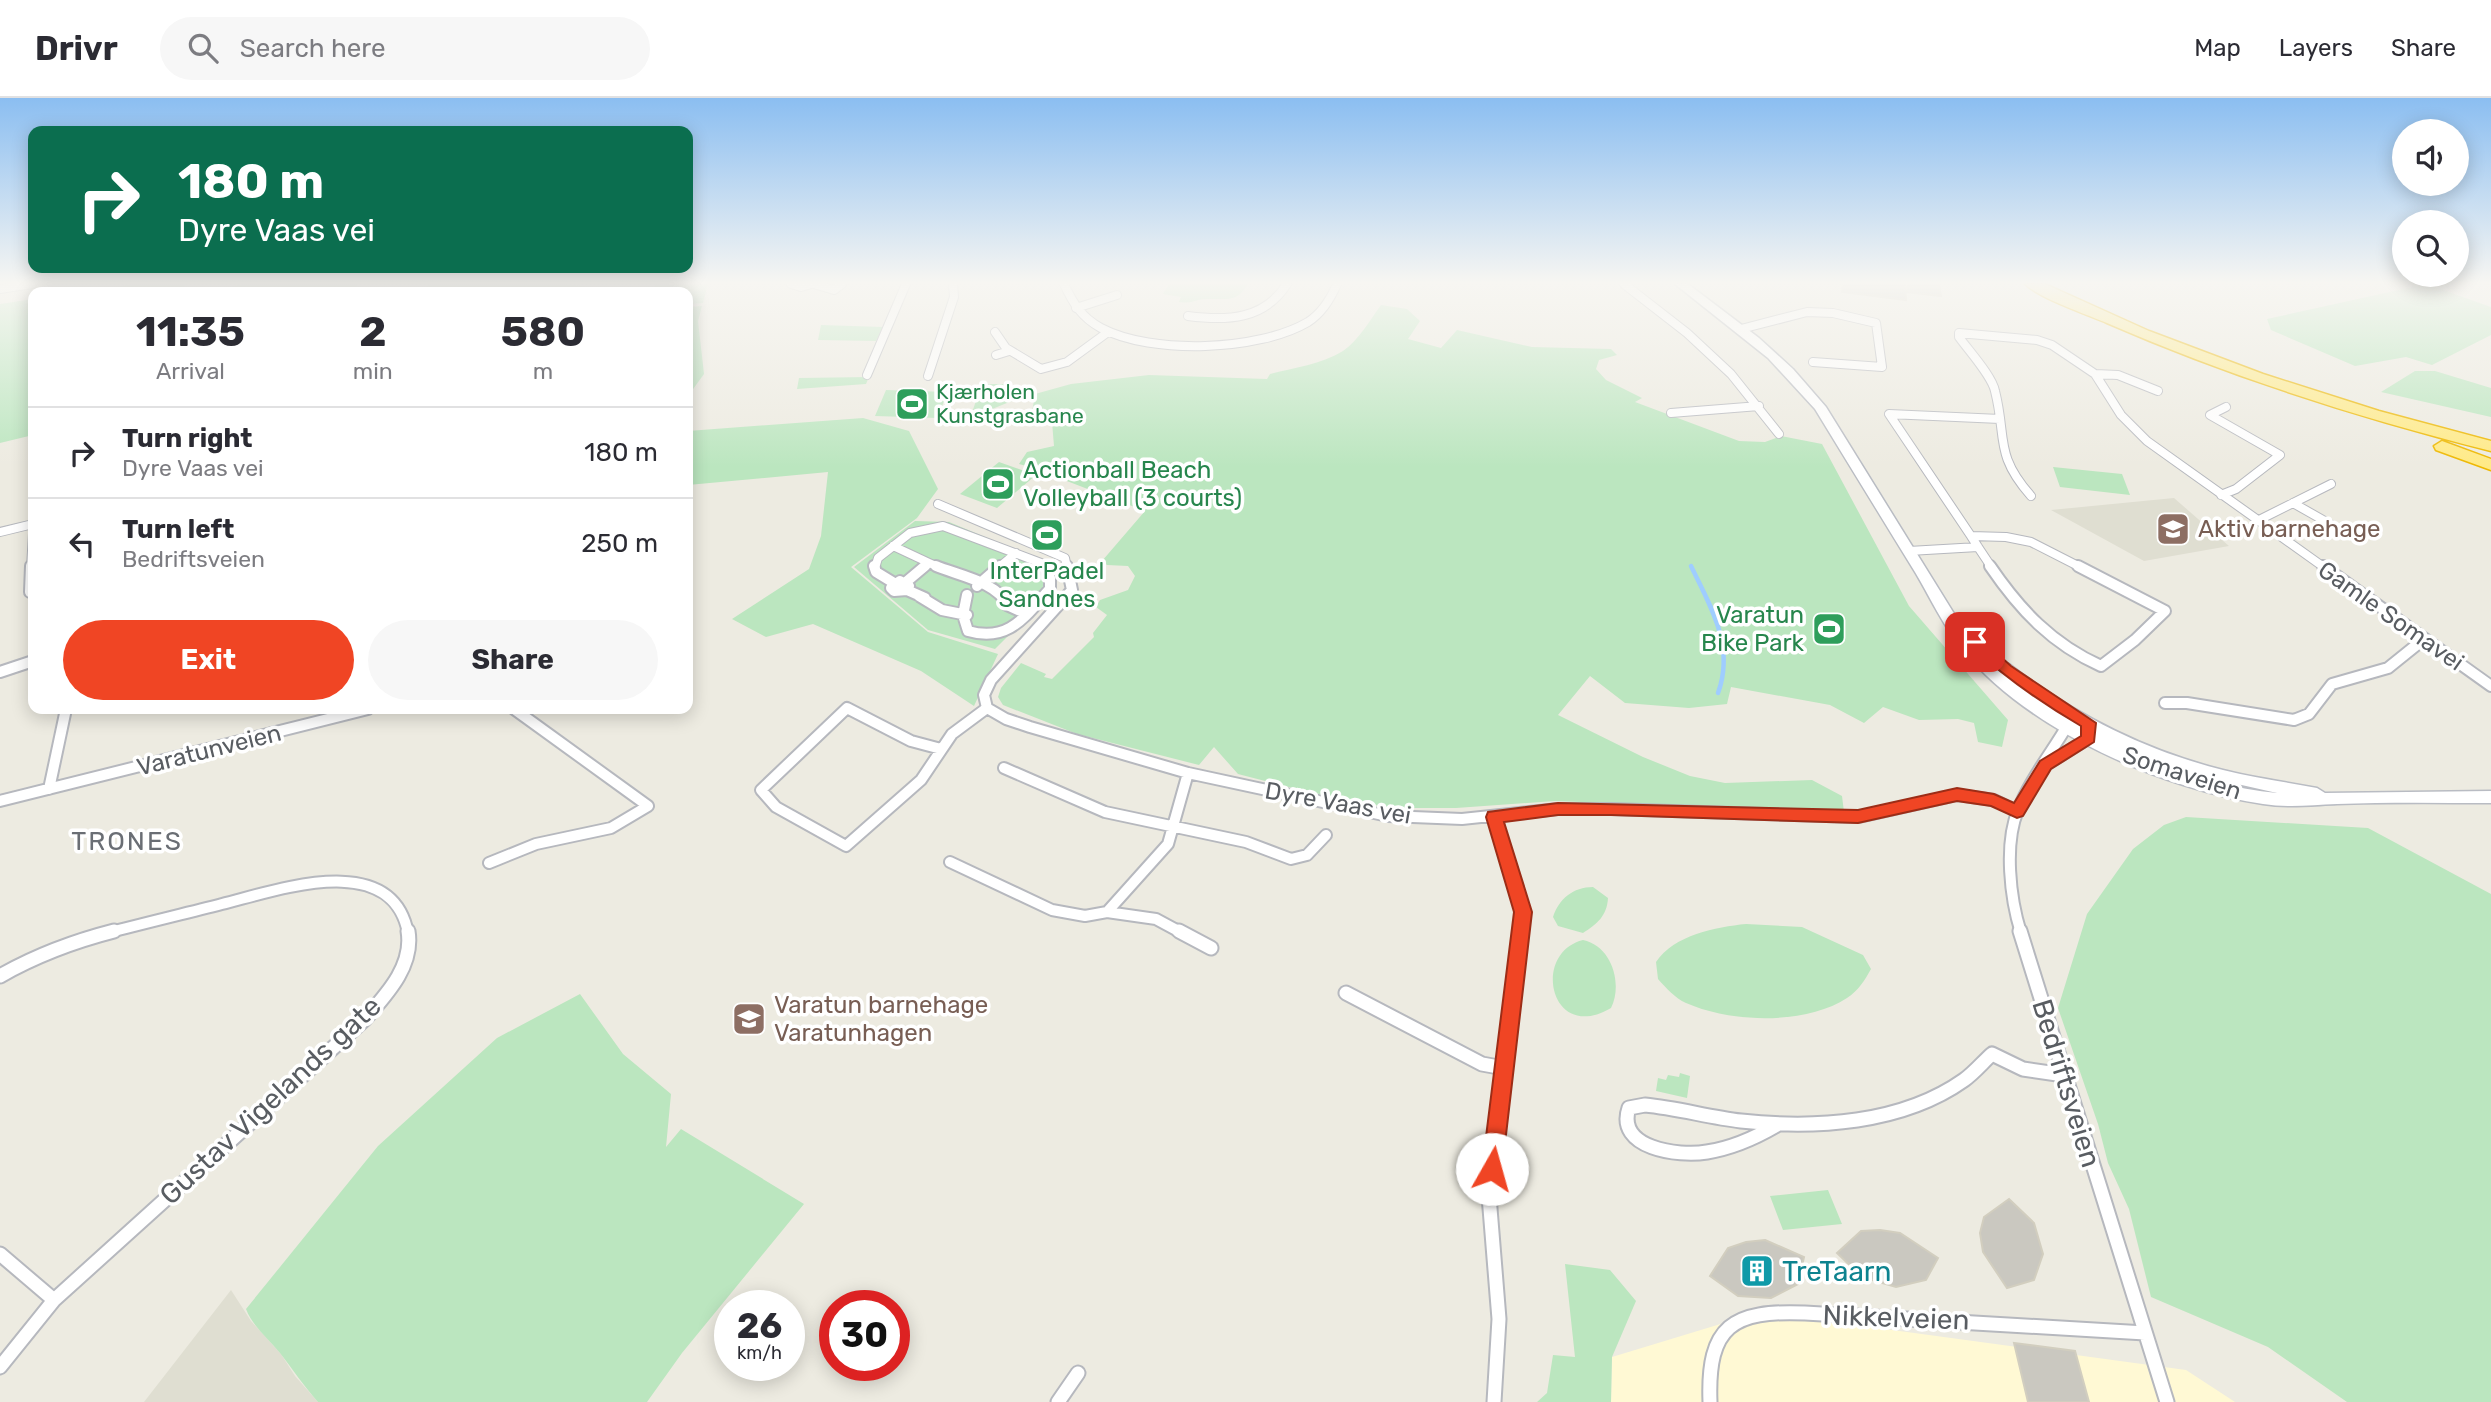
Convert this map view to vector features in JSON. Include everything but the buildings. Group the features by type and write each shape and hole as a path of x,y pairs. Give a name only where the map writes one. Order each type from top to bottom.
{"highway":[{"path":"2175,345 2491,465"},
{"path":"2201,345 2345,394 2491,435"},
{"path":"2300,391 2491,446"}],"main road":[{"name":"Somaveien","path":"1761,345 1782,362 1812,398 1966,644 1997,675 2038,708 2067,726 2220,776 2337,798 2491,797"},
{"name":"Somaveien","path":"1951,618 2006,670 2089,731"}],"street":[{"path":"867,375 880,345"},
{"path":"928,376 938,345"},
{"path":"1003,345 1037,368 1052,369 1089,345"},
{"path":"1700,345 1743,386 1779,434"},
{"path":"1813,362 1882,367 1879,345"},
{"name":"Gamle Somavei","path":"1965,345 1995,388 2008,465 2031,496"},
{"name":"Gamle Somavei","path":"2050,345 2095,374 2132,428 2257,521 2491,686"},
{"path":"996,355 1009,351"},
{"name":"Gamle Somavei","path":"2095,374 2118,375 2158,391"},
{"path":"1671,413 1759,406"},
{"path":"2221,495 2236,489 2280,455 2210,415 2226,407"},
{"path":"1971,536 2006,537 2031,542 2165,611 2101,666 2058,643 2027,618 1888,415 1893,413 2000,419"},
{"path":"2257,521 2331,484"},
{"name":"Gamle Somavei","path":"2293,503 2330,524"},
{"path":"937,504 1065,558 1072,590 991,680 984,695 987,708 963,724 941,749 921,780 846,846 776,807 761,790 847,708 911,741 941,749"},
{"path":"0,533 28,525"},
{"path":"966,618 932,606 906,586 894,583 876,572 874,565 878,558 919,529 943,526 1016,553 1041,563 1047,569 1050,589 1014,628 1004,634 974,634 968,631 967,595 975,583 1016,553"},
{"path":"893,546 1004,597 1007,606 1027,614"},
{"path":"1909,551 1978,547"},
{"path":"906,586 929,563"},
{"path":"2165,704 2188,703 2294,720 2305,718 2312,714 2331,684 2346,678 2372,674 2388,667 2424,639"},
{"path":"0,672 28,663"},
{"name":"Dyre Vaas vei","path":"987,708 1006,719 1030,727 1188,773 1388,816 1440,819 1494,817 1558,809 1611,809 1858,817 1957,794 1994,800 2017,811"},
{"path":"50,789 65,714"},
{"name":"Varatunveien","path":"0,801 348,714"},
{"path":"489,863 536,844 611,828 648,806 521,714"},
{"name":"Bedriftsveien","path":"2067,726 2017,811 2009,860 2010,887 2015,915 2167,1402"},
{"name":"Bedriftsveien","path":"2046,765 2089,731"},
{"path":"1004,768 1105,812 1246,842 1291,859 1307,855 1326,835"},
{"path":"1107,912 1168,844 1188,773"},
{"path":"1494,817 1523,912 1489,1196 1499,1319 1494,1402"},
{"path":"950,862 1052,910 1085,916 1107,912 1156,919 1211,948"},
{"name":"Gustav Vigelands gate","path":"0,976 21,964 86,938 321,881 341,881 374,888 390,898 409,927 410,942 400,974 365,1019 54,1300 0,1367"},
{"path":"1346,993 1482,1064 1504,1068"},
{"path":"1777,1125 1761,1135 1689,1154 1636,1141 1628,1130 1626,1115 1629,1108 1641,1104 1777,1125 1848,1121 1933,1098 1960,1084 1980,1069 1992,1054 2023,1069 2064,1074"},
{"path":"0,1254 54,1300"},
{"name":"Nikkelveien","path":"1710,1402 1712,1353 1724,1333 1743,1317 1782,1312 2042,1324 2145,1333"},
{"path":"1058,1402 1078,1373"}],"shaded area":[{"path":"2174,498 2229,546 2144,561 2051,510"},
{"path":"231,1290 251,1321 318,1402 144,1402"},
{"path":"1760,1312 2186,1370 2235,1402 1611,1402 1612,1357"}],"green space":[{"path":"0,345 28,345 28,436 0,443"},
{"path":"693,345 701,345 704,374 693,389"},
{"path":"1429,345 1441,348 1444,345 1523,345 1611,349 1617,355 1599,360 1596,369 1606,380 1642,398 1635,402 1739,441 1765,442 1781,436 1822,444 1909,606 2008,720 2002,747 1978,742 1974,723 1958,719 1919,720 1883,707 1864,723 1830,705 1731,687 1727,704 1689,708 1625,703 1590,676 1558,715 1643,757 1690,776 1725,783 1812,780 1842,796 1844,812 1555,801 1456,808 1390,808 1304,791 1238,774 1214,747 1199,765 1077,734 1003,705 998,697 1001,688 1021,663 1052,679 1094,637 1093,633 1107,615 1096,607 1100,600 1128,590 1135,576 1128,566 1107,565 1102,561 1145,511 1059,478 1060,475 1019,464 1027,452 1054,446 1052,422 1031,419 1035,394 1071,384 1149,375 1267,379 1270,374 1317,362 1349,346"},
{"path":"2306,345 2472,345 2432,365 2406,357 2355,366"},
{"path":"2415,371 2435,371 2491,388 2491,417 2381,392"},
{"path":"869,377 866,384 797,389 799,378"},
{"path":"982,384 1003,384 1019,398 970,418"},
{"name":"Kjærholen Kunstgrasbane","path":"886,390 947,392 938,418 875,416"},
{"path":"863,418 909,431 938,489 917,518 851,567 928,632 998,654 974,706 921,671 813,624 766,637 732,619 809,569 821,536 828,472 693,485 693,431"},
{"name":"Actionball Beach Volleyball (3 courts)","path":"999,462 1036,475 997,508 960,494"},
{"path":"2053,467 2122,474 2130,495 2060,487"},
{"path":"915,521 949,522 1050,564 1053,591 995,649 928,630 854,567"},
{"path":"2186,817 2368,828 2491,894 2491,1402 2347,1402 2268,1347 2151,1297 2129,1209 2108,1163 2098,1124 2058,1008 2087,914 2133,849 2164,825"},
{"path":"1593,887 1608,898 1606,910 1600,919 1583,933 1558,926 1553,917 1563,900 1579,889"},
{"path":"1746,924 1802,927 1863,955 1871,969 1855,992 1847,998 1830,1007 1790,1017 1746,1017 1704,1010 1678,998 1658,979 1656,962 1673,945 1709,930"},
{"path":"1583,940 1593,944 1608,958 1616,988 1611,1008 1590,1016 1574,1014 1562,1006 1555,992 1553,977 1557,961 1567,948"},
{"path":"580,994 623,1054 671,1094 666,1147 681,1129 804,1204 734,1290 714,1290 714,1314 647,1402 318,1402 257,1327 246,1309 378,1146 497,1038"},
{"path":"1680,1073 1690,1076 1687,1098 1656,1091 1658,1078 1666,1080 1668,1075 1679,1077"},
{"path":"1828,1190 1842,1224 1783,1230 1770,1196"},
{"path":"1565,1264 1610,1270 1636,1301 1612,1357 1611,1402 1537,1402 1547,1393 1553,1355 1575,1357"}],"waterway":[{"path":"1691,566 1713,612 1722,643 1723,676 1718,693"}],"place":[{"name":"Kjærholen Kunstgrasbane","path":"912,404"},
{"name":"Actionball Beach Volleyball (3 courts)","path":"998,484"},
{"name":"Aktiv barnehage","path":"2173,529"},
{"name":"InterPadel Sandnes","path":"1047,535"},
{"name":"Varatun Bike Park","path":"1829,629"},
{"name":"Varatun barnehage Varatunhagen","path":"749,1019"},
{"name":"TreTaarn","path":"1757,1271"}],"district":[{"name":"TRONES","path":"127,841"}],"route":[{"path":"1492,1169 1523,912 1494,817 1558,809 1858,817 1957,794 1994,800 2017,811 2046,765 2089,738 2088,723 2006,670 1975,642"}]}
